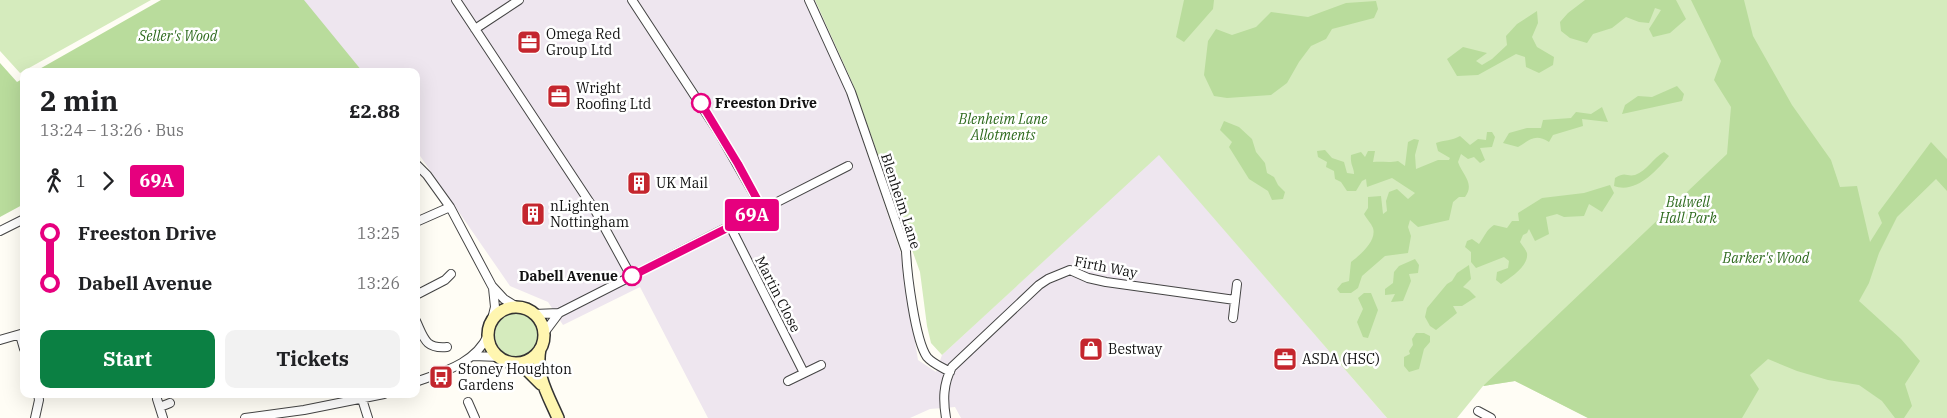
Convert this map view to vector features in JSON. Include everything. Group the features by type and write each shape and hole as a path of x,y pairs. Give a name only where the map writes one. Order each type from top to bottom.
{"street":[{"path":"456,0 596,212 632,276"},
{"path":"475,29 519,0"},
{"path":"632,0 719,132 763,210"},
{"name":"Blenheim Lane","path":"809,0 851,92 906,251 918,330 924,350 929,359 950,372"},
{"path":"534,314 559,313 848,166"},
{"path":"420,168 450,206 492,286 504,299 534,314 541,322 544,333"},
{"path":"420,220 450,206"},
{"path":"0,231 20,221"},
{"name":"Martin Close","path":"730,226 804,373"},
{"name":"Firth Way","path":"950,372 955,363 1039,285 1070,270 1088,278 1106,282 1235,300"},
{"path":"420,292 449,280"},
{"path":"1233,318 1237,284"},
{"path":"420,380 473,356 481,348 488,335 495,307 492,286"},
{"path":"492,319 501,311 517,307"},
{"path":"558,418 545,390 538,366 544,333 559,313"},
{"path":"420,329 427,343 436,348 447,348"},
{"path":"0,340 20,335"},
{"path":"488,335 491,348 498,357"},
{"path":"433,358 436,348"},
{"path":"514,363 526,361 540,349"},
{"path":"473,356 498,357 514,363 528,370 545,390"},
{"path":"788,381 821,365"},
{"path":"942,418 945,384 950,372"},
{"path":"35,418 39,398"},
{"path":"245,418 271,416 366,398"},
{"path":"362,399 368,418"},
{"path":"468,402 475,418"},
{"path":"163,418 158,403 170,403"},
{"path":"944,406 946,418"},
{"path":"1478,411 1489,417 1492,408"}],"shaded area":[{"path":"301,0 804,0 844,85 901,254 918,360 936,372 942,355 1159,154 1387,418 961,418 955,407 930,409 910,418 708,418 640,287 563,325 548,302 510,286 420,156 420,68 350,68"}],"green space":[{"path":"0,0 151,0 29,68 20,68 20,73 0,51"},
{"name":"Seller's Wood","path":"161,0 304,0 360,68 41,68"},
{"name":"Bulwell Hall Park","path":"815,0 1947,0 1947,418 1588,418 1515,381 1483,386 1457,418 1387,418 1159,155 942,355 931,343 920,272 852,82"},
{"path":"1184,0 1214,0 1213,9 1184,42 1176,37"},
{"path":"1585,0 1676,0 1686,19 1670,33 1653,37 1649,29 1661,10 1655,8 1649,23 1639,22 1626,17 1612,28 1593,34 1587,43 1570,38 1561,31 1560,22"},
{"name":"Barker's Wood","path":"1691,0 1744,0 1753,36 1792,105 1831,160 1840,187 1857,186 1870,242 1882,223 1878,213 1931,142 1947,159 1947,191 1936,179 1897,217 1879,253 1869,283 1859,301 1901,339 1920,361 1905,384 1912,406 1904,418 1895,418 1882,401 1859,385 1828,380 1797,371 1768,359 1750,375 1759,389 1742,418 1588,418 1515,381 1483,386 1727,154 1731,107 1714,80 1721,61"},
{"path":"1376,1 1378,9 1374,18 1332,29 1326,39 1311,46 1287,83 1271,95 1227,98 1214,96 1204,75 1208,41 1216,29 1232,35 1256,27 1271,12 1308,17 1346,3"},
{"path":"1537,11 1538,23 1532,37 1537,47 1554,57 1553,65 1539,73 1526,67 1525,57 1516,54 1478,75 1457,76 1447,59 1463,47 1487,53 1476,61 1482,65 1492,59 1507,45 1506,36 1517,24"},
{"path":"0,63 17,82 20,80 20,206 0,217"},
{"path":"1677,86 1684,94 1682,101 1622,114 1625,105 1638,96 1652,97"},
{"path":"1602,107 1608,122 1582,119 1583,126 1553,135 1549,142 1536,138 1518,147 1503,143 1509,133 1527,128 1541,128 1543,120 1571,118 1576,112 1591,114"},
{"path":"1224,121 1239,127 1252,139 1256,152 1265,163 1267,173 1274,177 1278,185 1285,192 1283,199 1272,200 1268,191 1249,179 1229,147 1232,142 1220,130"},
{"path":"1487,132 1492,132 1495,137 1492,147 1480,148 1485,160 1480,163 1474,157 1468,159 1461,154 1458,162 1469,188 1465,197 1459,197 1453,202 1449,220 1418,227 1410,220 1408,227 1411,236 1408,253 1385,256 1362,276 1358,288 1351,293 1340,293 1337,289 1342,283 1349,281 1351,262 1359,256 1373,238 1373,228 1364,214 1368,208 1368,197 1381,196 1383,214 1387,211 1386,201 1389,192 1397,189 1408,199 1415,193 1392,178 1367,187 1366,179 1362,181 1356,191 1347,191 1341,182 1335,179 1334,171 1326,167 1327,162 1318,157 1317,151 1325,150 1332,158 1344,162 1347,173 1354,174 1351,155 1361,152 1365,157 1368,151 1375,151 1373,162 1398,161 1405,166 1408,142 1414,139 1419,140 1415,155 1416,169 1438,160 1449,160 1450,158 1438,151 1436,143 1460,136 1470,145 1478,139 1486,140"},
{"path":"1664,152 1669,156 1645,180 1630,187 1614,186 1615,178 1622,175 1635,175 1639,173"},
{"path":"1610,185 1614,193 1602,212 1589,204 1584,216 1564,217 1557,214 1546,217 1549,234 1535,241 1529,229 1523,235 1520,242 1527,253 1525,262 1518,271 1501,284 1496,280 1497,272 1508,268 1509,261 1504,257 1476,268 1471,262 1471,252 1465,247 1467,241 1472,239 1479,244 1487,231 1494,225 1507,228 1512,221 1519,221 1518,213 1542,198 1584,193"},
{"path":"1415,259 1419,265 1418,273 1409,274 1411,281 1403,301 1391,302 1395,294 1385,295 1385,289 1393,283 1394,272 1399,266"},
{"path":"1469,265 1471,279 1463,287 1476,297 1462,306 1453,306 1457,313 1436,330 1430,326 1425,317 1427,308 1457,273"},
{"path":"1364,293 1371,293 1378,310 1368,338 1363,337 1357,322 1363,309 1358,298"},
{"path":"521,313 533,319 538,326 538,344 533,351 526,356 513,357 505,354 498,347 495,331 498,323 505,316"},
{"path":"1416,333 1424,333 1430,336 1430,342 1424,349 1419,369 1409,372 1404,366 1404,357 1410,354 1409,351 1413,345 1412,339"}],"bus line":[{"name":"69A","path":"632,276 763,210 701,103"}],"place":[{"name":"Omega Red Group Ltd","path":"529,42"},
{"name":"Wright Roofing Ltd","path":"559,96"},
{"name":"Freeston Drive","path":"701,103"},
{"name":"UK Mail","path":"639,183"},
{"name":"nLighten Nottingham","path":"533,214"},
{"name":"Dabell Avenue","path":"632,276"},
{"name":"Bestway","path":"1091,349"},
{"name":"ASDA (HSC)","path":"1285,359"},
{"name":"Stoney Houghton Gardens","path":"441,377"}],"park label":[{"name":"Blenheim Lane Allotments","path":"1003,128"}]}
